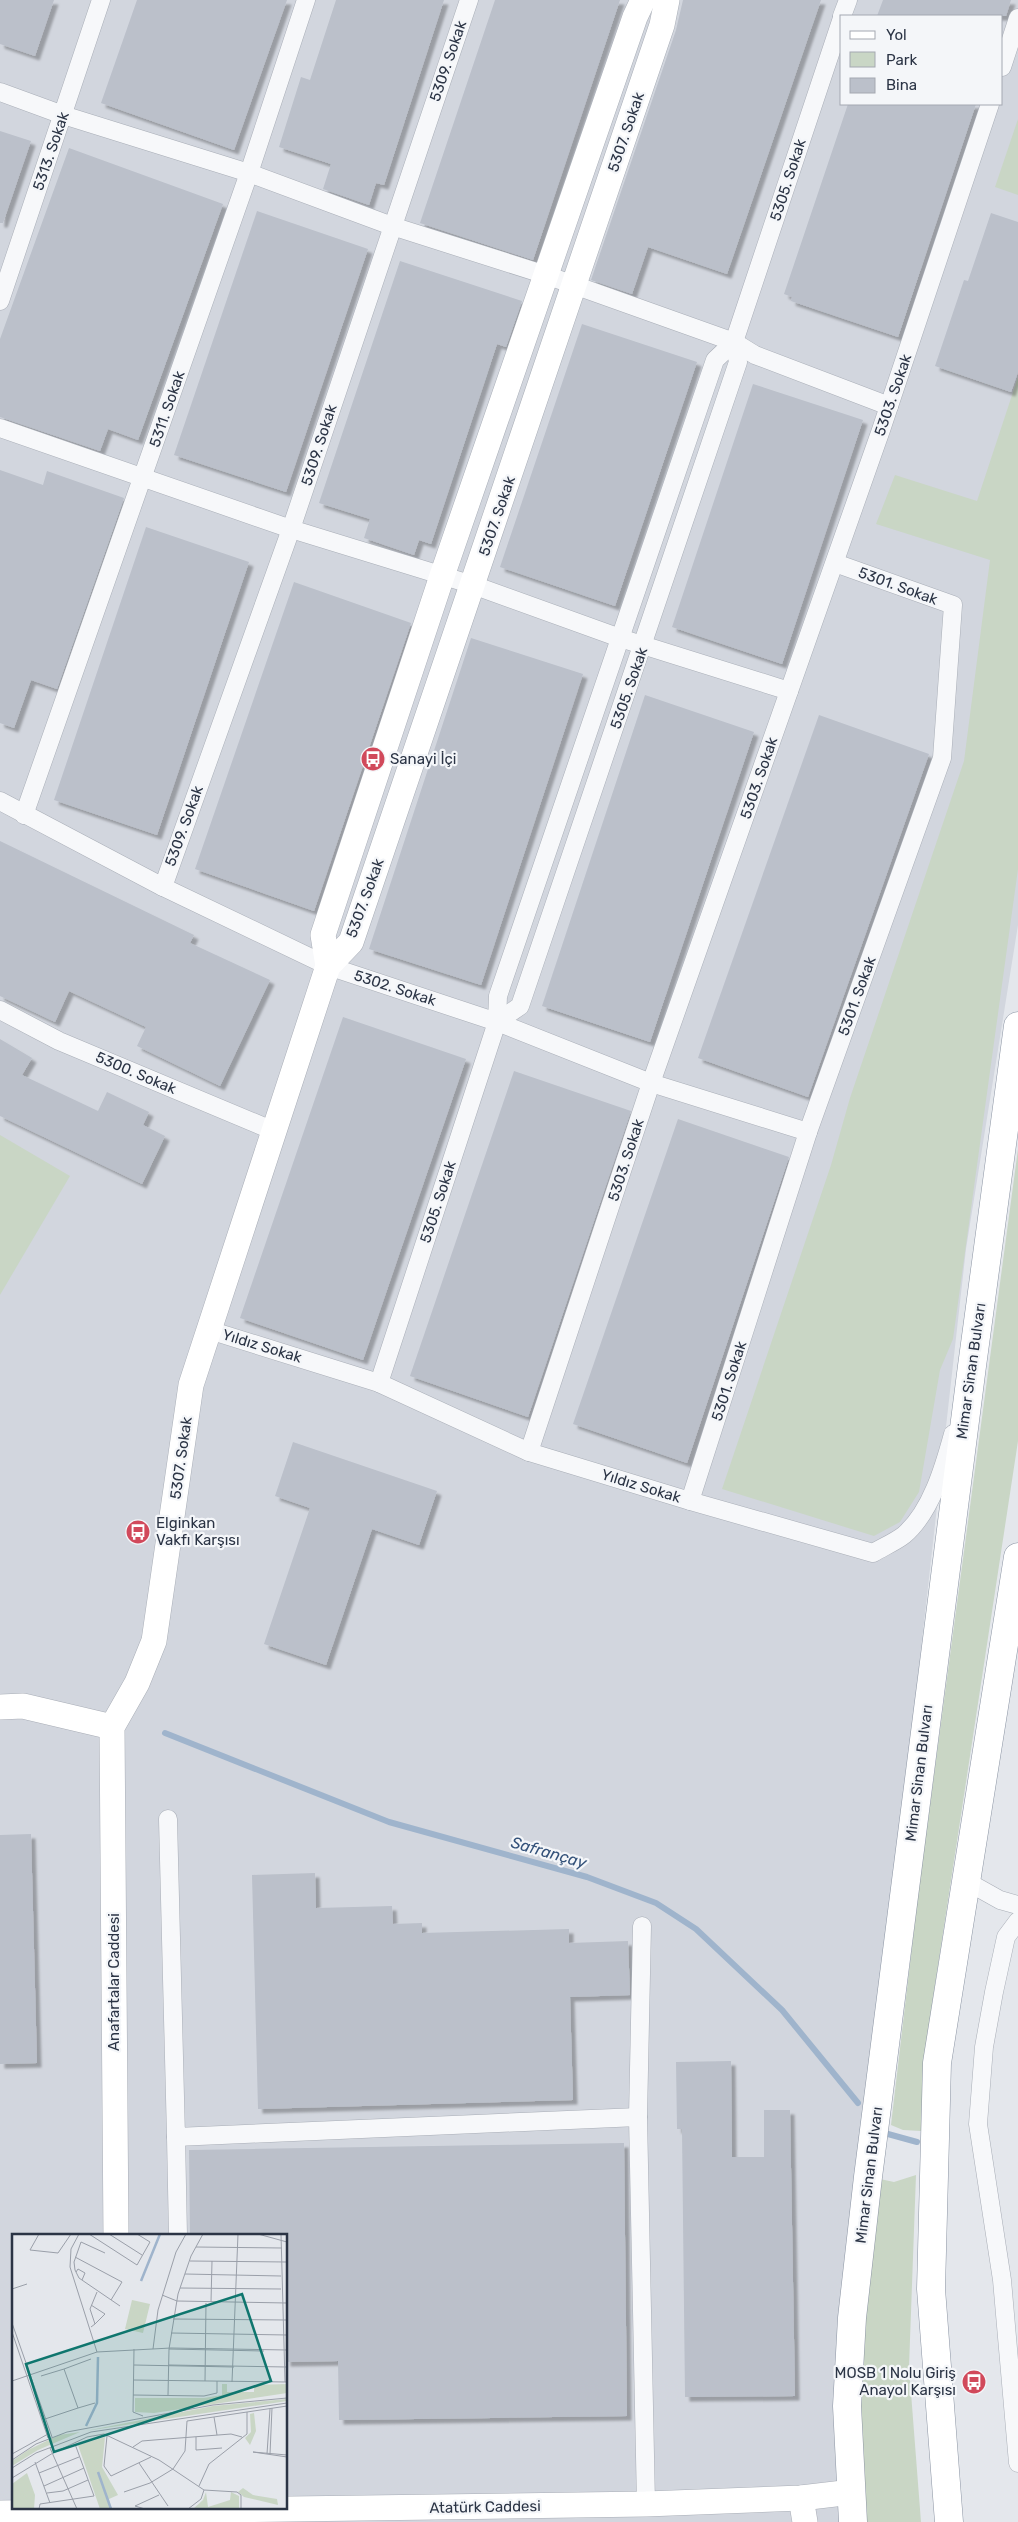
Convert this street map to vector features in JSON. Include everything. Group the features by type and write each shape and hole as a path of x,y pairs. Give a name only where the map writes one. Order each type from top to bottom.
{"highway":[{"name":"Mimar Sinan Bulvarı","path":"853,2522 847,2406 853,2309 869,2168 972,1366 1018,1026"},
{"path":"949,2522 931,2289 938,2063 1018,1557"}],"street":[{"name":"5313. Sokak","path":"0,301 101,0"},
{"name":"5311. Sokak","path":"24,815 144,478 249,173 306,0"},
{"name":"5309. Sokak","path":"163,887 291,528 469,0"},
{"name":"5307. Sokak","path":"328,966 323,935 442,576 635,17 643,0"},
{"name":"5307. Sokak","path":"112,1727 137,1683 154,1641 191,1385 328,966 351,942 662,25 667,0"},
{"name":"5305. Sokak","path":"843,15 848,0"},
{"path":"1003,64 1018,18"},
{"name":"5305. Sokak","path":"379,1383 497,1022 498,996 715,360 734,342 840,23"},
{"path":"0,92 63,115 249,173 392,226 546,275 734,342 755,355 889,406"},
{"name":"5303. Sokak","path":"530,1452 652,1083 835,563 990,105"},
{"name":"5305. Sokak","path":"497,1022 520,1006 644,645 738,362 734,342"},
{"path":"0,428 291,528 473,585 620,638 789,691"},
{"name":"5301. Sokak","path":"690,1501 808,1132 942,758 953,605 835,563"},
{"name":"5302. Sokak","path":"0,801 163,887 328,966 497,1022 652,1083 808,1132"},
{"name":"5300. Sokak","path":"0,1010 59,1041 274,1131"},
{"name":"Yıldız Sokak","path":"209,1330 379,1383 530,1452 690,1501 873,1552 904,1535 928,1504 945,1461 972,1366"},
{"path":"0,1707 23,1706 112,1727"},
{"name":"Anafartalar Caddesi","path":"112,1727 116,2234"},
{"path":"168,1819 178,2234"},
{"path":"966,1881 1000,1900 1018,1905"},
{"path":"1018,1921 1006,1937 994,1992 984,2047 978,2124 1010,2280 1018,2463"},
{"path":"642,1926 638,2117 646,2504"},
{"path":"176,2137 638,2117"},
{"name":"Atatürk Caddesi","path":"0,2513 119,2514 646,2504 803,2510 852,2492"}],"shaded area":[{"path":"0,0 1018,0 1018,925 966,1249 840,2369 847,2522 0,2522"}],"green space":[{"path":"1018,119 1018,195 995,187"},
{"path":"1018,377 1018,869 953,1339 940,1370 919,1492 900,1522 874,1536 722,1489 831,1165 850,1098 964,761 990,560 876,524 895,475 977,501"},
{"path":"0,1135 70,1176 0,1295"},
{"path":"1018,1149 1018,1441 925,2051 921,2131 903,2130 891,2125 919,1887"},
{"path":"916,2175 909,2367 921,2522 866,2522 858,2416 860,2361 880,2179 894,2182"}],"building":[{"path":"0,0 54,0 35,56 0,44"},
{"path":"137,0 287,0 234,150 101,103"},
{"path":"336,0 444,0 384,185 376,183 369,205 323,189 331,164 279,147 301,77 310,80"},
{"path":"495,0 620,0 533,260 420,223"},
{"path":"683,0 821,0 727,274 648,247 632,294 591,280 676,30"},
{"path":"883,0 1011,0 1006,16 877,15"},
{"path":"848,105 976,105 898,337 791,301 792,297 784,294"},
{"path":"0,131 31,141 3,223 0,223"},
{"path":"69,148 223,204 138,440 108,429 100,451 0,417 0,339"},
{"path":"257,211 368,249 286,492 174,455"},
{"path":"991,213 1018,222 1018,372 1011,392 935,366 964,280 968,281"},
{"path":"400,261 522,301 506,347 497,344 431,544 419,540 414,555 364,538 370,519 319,503"},
{"path":"582,324 697,362 615,606 500,567"},
{"path":"753,384 863,420 782,664 672,627"},
{"path":"0,470 43,485 47,471 124,498 57,689 31,680 14,728 0,723"},
{"path":"146,527 249,562 157,835 54,800"},
{"path":"294,582 411,623 314,911 195,869"},
{"path":"471,638 583,674 481,985 369,949"},
{"path":"645,695 754,732 650,1042 542,1006"},
{"path":"819,715 929,754 808,1097 698,1058"},
{"path":"0,841 194,935 190,943 270,980 220,1086 137,1046 146,1027 69,991 55,1022 0,996"},
{"path":"343,1017 466,1059 363,1360 240,1318"},
{"path":"0,1039 32,1058 22,1075 98,1111 107,1092 149,1112 143,1125 165,1136 142,1184 0,1116"},
{"path":"514,1071 631,1111 528,1417 410,1376"},
{"path":"678,1119 789,1157 687,1463 573,1424"},
{"path":"293,1442 437,1491 419,1545 372,1529 326,1665 264,1644 310,1508 275,1496"},
{"path":"31,1834 37,2063 0,2064 0,1835"},
{"path":"315,1873 316,1908 392,1906 393,1924 422,1923 422,1933 569,1929 569,1943 628,1941 630,1995 570,1997 573,2100 258,2109 252,1875"},
{"path":"731,2061 732,2157 764,2157 764,2110 790,2110 795,2396 685,2397 682,2129 677,2129 676,2062"},
{"path":"624,2143 627,2416 339,2420 338,2361 288,2362 288,2234 190,2234 189,2150"}],"waterway":[{"name":"Safrançay","path":"165,1733 389,1822 587,1877 656,1903 696,1929 782,2010 858,2103"},
{"name":"Safrançay","path":"888,2134 917,2142"}],"place":[{"name":"Sanayi İçi","path":"373,759"},
{"name":"Elginkan Vakfı Karşısı","path":"138,1532"},
{"name":"MOSB 1 Nolu Giriş Anayol Karşısı","path":"974,2382"}]}
